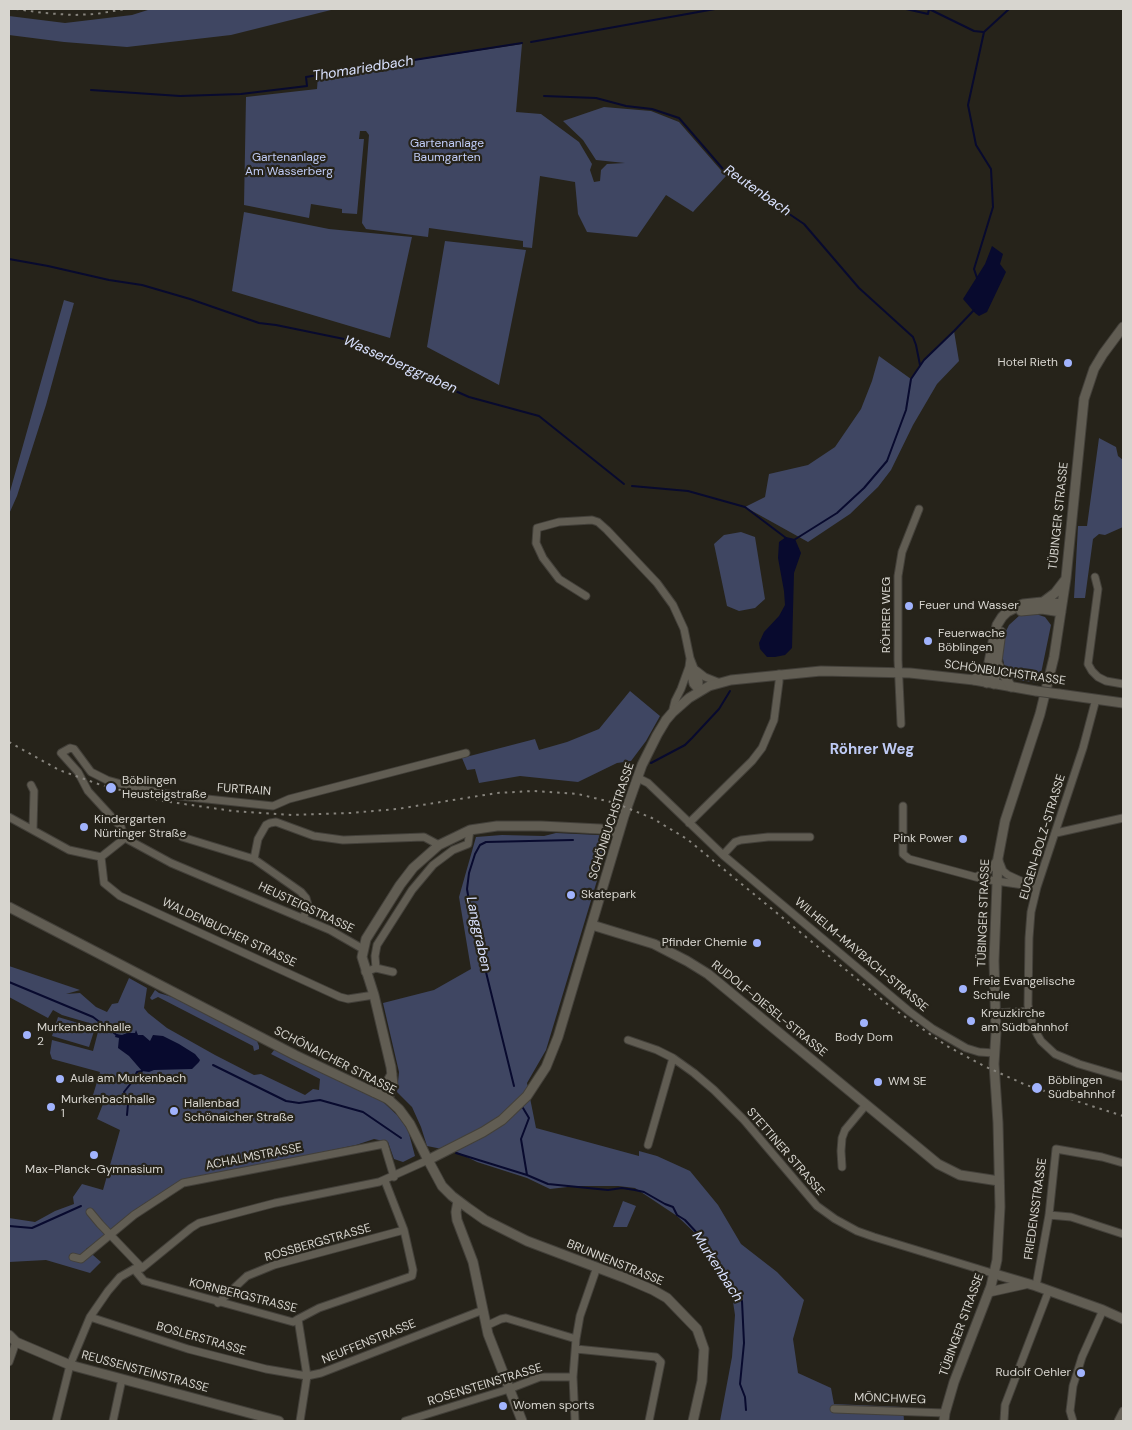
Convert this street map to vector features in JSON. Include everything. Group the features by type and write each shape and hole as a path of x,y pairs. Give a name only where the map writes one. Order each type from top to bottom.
{"street":[{"name":"TÜBINGER STRASSE","path":"944,1417 954,1382 995,1274 999,1235 994,1053 996,880 998,858 1005,821 1042,706 1059,630 1084,399 1094,369 1123,326"},
{"name":"RÖHRER WEG","path":"901,724 898,576 902,552 918,509"},
{"path":"586,596 560,579 542,558 536,543 537,528 559,522 580,520 598,522 657,583 673,605 684,629 692,668 692,684 699,691"},
{"path":"1095,577 1098,589 1088,664 1098,677 1106,681 1123,684"},
{"path":"990,683 997,663 1000,635 1006,621 1022,610 1040,606 1055,593 1066,578"},
{"path":"990,683 988,667 994,636 1002,617 1007,612 1023,604 1062,608"},
{"path":"1040,606 1053,619 1059,630"},
{"path":"997,663 1011,687"},
{"path":"974,680 988,667"},
{"path":"692,668 705,677 720,683"},
{"path":"672,713 692,668"},
{"name":"SCHÖNBUCHSTRASSE","path":"428,1160 483,1132 502,1120 511,1113 536,1084 551,1058 558,1037 619,833 638,778 653,742 672,713 699,691 720,683 779,674 821,671 899,672 974,680 1123,703"},
{"path":"689,823 752,761 762,748 774,720 780,682 779,674"},
{"name":"EUGEN-BOLZ-STRASSE","path":"1096,699 1056,833 1037,887 1030,920 1029,1011 1037,1034 1047,1047 1056,1054 1079,1064 1123,1077"},
{"name":"FURTRAIN","path":"61,753 70,748 74,750 91,772 107,780 136,788 179,796 273,806 289,799 466,753"},
{"name":"HEUSTEIGSTRASSE","path":"61,753 78,772 88,790 121,827 126,838 172,863 330,930 363,949 362,957 365,972 374,995 392,1074 393,1086 388,1099"},
{"name":"WILHELM-MAYBACH-STRASSE","path":"638,778 648,783 723,855 921,1021 966,1048 979,1052 994,1053"},
{"path":"31,785 34,791 33,829"},
{"path":"902,806 903,854 905,857 976,877 1037,887"},
{"path":"9,817 69,850 101,857 126,838"},
{"path":"1056,833 1123,818"},
{"path":"254,859 258,838 270,822 276,822 314,836 333,839 424,837 439,845"},
{"path":"363,949 366,939 413,868 439,845 470,830 497,826 541,826 600,829 619,833"},
{"path":"376,968 375,956 377,945 412,890 432,865 453,850 468,844 470,830"},
{"path":"182,837 254,859 301,892 306,898 308,904 303,919"},
{"path":"723,855 734,842 741,840 768,837 810,837"},
{"name":"WALDENBUCHER STRASSE","path":"101,857 104,883 120,896 340,997 348,999 374,995"},
{"path":"976,877 988,871 998,858"},
{"path":"998,858 1003,871 1026,884"},
{"name":"SCHÖNAICHER STRASSE","path":"9,907 296,1055 388,1099 399,1109 410,1124 442,1186 458,1201"},
{"name":"RUDOLF-DIESEL-STRASSE","path":"592,925 660,947 708,974 865,1106 943,1168 966,1177 999,1181"},
{"path":"365,972 376,968 393,972"},
{"path":"995,1013 1029,1011"},
{"name":"STETTINER STRASSE","path":"628,1040 657,1050 673,1058 694,1073 729,1104 812,1201 836,1219 857,1231 874,1237 995,1274"},
{"path":"648,1145 673,1058"},
{"path":"374,1092 384,1088 392,1074"},
{"path":"842,1167 841,1151 844,1130 865,1106"},
{"name":"ACHALMSTRASSE","path":"73,1257 81,1259 134,1215 183,1183 384,1144 394,1176"},
{"name":"FRIEDENSSTRASSE","path":"1032,1285 1049,1215 1056,1149 1102,1157 1123,1163"},
{"path":"56,1421 70,1365 90,1318 120,1277 134,1269 142,1268 199,1223 275,1203 385,1180 428,1160"},
{"path":"298,1319 319,1308 412,1276 413,1270 404,1230 385,1180"},
{"path":"458,1201 456,1212 473,1262 486,1326 522,1421"},
{"name":"BRUNNENSTRASSE","path":"458,1201 485,1220 524,1240 597,1267 659,1293 674,1304 697,1329 703,1343 705,1356 702,1381 693,1421"},
{"path":"90,1212 142,1268"},
{"path":"1049,1215 1071,1217 1123,1234"},
{"name":"ROSSBERGSTRASSE","path":"218,1303 247,1276 274,1265 404,1230"},
{"path":"575,1421 573,1377 576,1339 580,1316 597,1267"},
{"name":"KORNBERGSTRASSE","path":"134,1269 144,1281 218,1303 293,1322 298,1319 306,1376"},
{"path":"995,1274 1049,1290 1123,1319"},
{"path":"989,1292 1032,1285"},
{"path":"1004,1421 1005,1405 1049,1290"},
{"name":"NEUFFENSTRASSE","path":"306,1376 321,1373 482,1310"},
{"path":"1074,1421 1070,1411 1073,1386 1082,1357 1103,1310"},
{"name":"BOSLERSTRASSE","path":"90,1318 188,1349 266,1369 306,1376"},
{"path":"486,1326 501,1318 506,1318 576,1339"},
{"name":"REUSSENSTEINSTRASSE","path":"9,1335 16,1342 70,1365 279,1421"},
{"path":"9,1362 16,1342"},
{"path":"576,1350 656,1357 661,1362 649,1421"},
{"path":"300,1421 306,1376"},
{"name":"ROSENSTEINSTRASSE","path":"406,1421 540,1377 573,1377"},
{"path":"113,1421 122,1380"},
{"name":"MÖNCHWEG","path":"834,1409 944,1417"},
{"path":"1118,1421 1123,1411"}],"green space":[{"path":"151,9 335,9 231,35 127,47 9,35 9,16 65,23 132,15"},
{"path":"522,44 516,112 541,114 579,142 592,164 590,170 594,182 600,181 601,170 607,164 625,163 596,160 583,140 563,121 604,107 651,111 679,122 726,176 693,212 666,195 637,237 587,232 578,214 575,182 540,176 532,248 523,247 523,241 429,228 428,237 366,229 362,223 369,135 366,131 360,131 359,139 364,139 357,214 342,213 342,209 311,204 309,218 244,205 246,97 317,89 318,75"},
{"path":"244,212 329,229 412,237 390,338 232,291"},
{"path":"445,241 526,250 499,385 427,347"},
{"path":"64,300 74,303 46,405 17,496 9,514 9,495"},
{"path":"954,331 959,361 937,384 913,425 891,470 878,487 850,514 808,542 745,507 765,497 769,474 808,465 835,447 861,409 879,356 911,379 924,360"},
{"path":"1099,438 1116,447 1118,456 1123,460 1123,527 1105,535 1099,534 1093,539 1085,598 1074,598 1078,526 1087,526"},
{"path":"741,532 755,537 765,599 755,608 739,611 727,606 714,544 724,535"},
{"path":"1033,613 1045,617 1051,625 1039,683 1011,679 1005,669 1002,654 1002,639 1009,625 1020,615"},
{"path":"630,691 660,716 646,741 631,761 617,763 578,782 520,776 479,783 475,769 467,770 462,758 535,739 539,750 567,742 599,729"},
{"path":"556,833 604,836 608,844 546,1050 527,1083 536,1128 639,1156 639,1151 657,1156 690,1171 718,1205 741,1244 777,1272 804,1300 793,1339 798,1373 831,1388 834,1404 903,1407 904,1421 720,1421 732,1357 735,1315 732,1295 695,1233 677,1216 635,1188 576,1186 550,1189 527,1178 477,1162 457,1152 427,1146 412,1107 397,1092 399,1072 383,1003 434,990 471,969 459,897 476,837 502,835 544,836"},
{"path":"9,966 80,990 66,994 80,993 96,1007 107,1012 112,1004 118,1003 129,978 147,988 144,1008 167,1028 254,1075 261,1074 305,1095 313,1089 319,1090 320,1079 271,1054 275,1049 381,1100 398,1116 408,1130 415,1156 403,1162 394,1159 388,1142 374,1139 356,1145 182,1181 119,1226 118,1223 104,1237 86,1249 101,1262 90,1273 46,1260 9,1262 9,1218 35,1222 55,1211 74,1204 73,1197 82,1184 103,1190 120,1130 97,1119 103,1104 93,1095 100,1072 52,1059 50,1053 52,1040 93,1051 99,1028 96,1025 62,1015 53,1010 48,1018 9,997"},
{"path":"155,990 182,1000 257,1041 259,1049 254,1051 253,1046 158,997 152,1000 150,998"},
{"path":"58,1017 95,1028 89,1047 52,1036"},
{"path":"623,1201 636,1206 627,1227 613,1227"}],"shaded area":[{"path":"992,246 1003,254 1000,264 1006,272 987,312 979,316 963,299 985,264"},
{"path":"786,537 795,539 801,553 794,573 792,648 785,655 767,657 760,649 759,643 764,632 779,616 785,605 778,558 779,542"},
{"path":"136,1030 138,1035 143,1035 150,1041 153,1035 163,1036 195,1054 200,1060 192,1069 142,1071 129,1056 118,1048 119,1038 115,1037 116,1034 135,1033"}],"waterway":[{"name":"Thomariedbach","path":"531,42 715,9"},
{"name":"Thomariedbach","path":"906,9 928,14 929,9 974,31 983,32"},
{"name":"Langgraben","path":"977,278 974,269 993,207 991,169 976,145 968,105 984,32 1009,9"},
{"name":"Thomariedbach","path":"91,90 180,96 241,94 307,86 306,77 522,43"},
{"name":"Reutenbach","path":"544,96 596,98 626,106 652,109 679,118 723,169 804,224 859,288 913,337 920,365"},
{"name":"Wasserberggraben","path":"9,259 142,285 190,299 259,323 344,339 469,397 539,416 624,484"},
{"name":"Langgraben","path":"794,540 837,513 864,488 887,461 906,410 911,379 924,360 974,310"},
{"name":"Wasserberggraben","path":"632,486 688,491 745,507 786,538"},
{"name":"Langgraben","path":"651,763 685,745 719,709 730,691"},
{"name":"Langgraben","path":"514,1086 470,907 467,889 469,873 475,854 480,845 486,842 573,840"},
{"name":"Murkenbach","path":"9,982 93,1017 118,1036"},
{"name":"Murkenbach","path":"213,1065 286,1101 299,1103 320,1100 363,1112 401,1138"},
{"path":"127,1115 128,1104 124,1092 137,1072 142,1071"},
{"name":"Langgraben","path":"523,1108 529,1118 521,1139 527,1175"},
{"name":"Murkenbach","path":"456,1153 527,1175 548,1184 608,1190 622,1188 635,1190 644,1192 673,1207 677,1215 685,1220 698,1234 705,1248 716,1259 717,1264 742,1301 744,1343 740,1384 745,1397 746,1410"},
{"path":"9,1226 32,1228 81,1206"}],"railway":[{"path":"16,9 73,15 96,14 125,9"},
{"path":"9,742 59,770 101,785 163,801 233,811 292,815 350,813 397,809 497,793 533,791 578,794 615,803 652,818 687,839 891,1007 947,1046 984,1066 1026,1085 1123,1116"}],"place":[{"name":"Hotel Rieth","path":"1068,363"},
{"name":"Feuer und Wasser","path":"909,606"},
{"name":"Feuerwache Böblingen","path":"928,641"},
{"name":"Böblingen Heusteigstraße","path":"111,788"},
{"name":"Kindergarten Nürtinger Straße","path":"84,827"},
{"name":"Pink Power","path":"963,839"},
{"name":"Skatepark","path":"571,895"},
{"name":"Pfinder Chemie","path":"757,943"},
{"name":"Freie Evangelische Schule","path":"963,989"},
{"name":"Kreuzkirche am Südbahnhof","path":"971,1021"},
{"name":"Body Dom","path":"864,1023"},
{"name":"Murkenbachhalle 2","path":"27,1035"},
{"name":"Aula am Murkenbach","path":"60,1079"},
{"name":"WM SE","path":"878,1082"},
{"name":"Böblingen Südbahnhof","path":"1037,1088"},
{"name":"Murkenbachhalle 1","path":"51,1107"},
{"name":"Hallenbad Schönaicher Straße","path":"174,1111"},
{"name":"Max-Planck-Gymnasium","path":"94,1155"},
{"name":"Rudolf Oehler","path":"1081,1373"},
{"name":"Women sports","path":"503,1406"}],"district":[{"name":"Röhrer Weg","path":"872,750"}],"park label":[{"name":"Gartenanlage Baumgarten","path":"447,151"},
{"name":"Gartenanlage Am Wasserberg","path":"289,165"}]}
